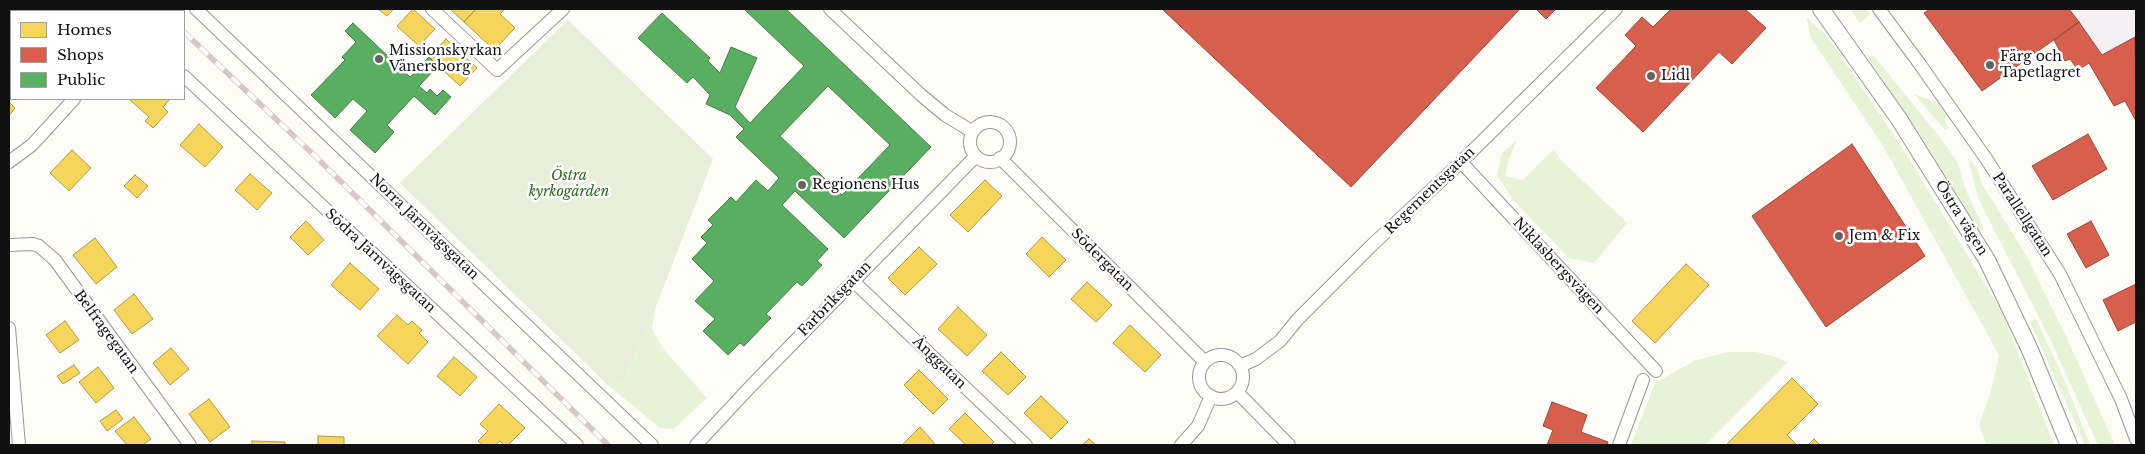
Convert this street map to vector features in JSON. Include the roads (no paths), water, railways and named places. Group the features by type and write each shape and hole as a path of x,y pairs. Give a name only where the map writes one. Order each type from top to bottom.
{"street":[{"name":"Norra Järnvägsgatan","path":"196,9 652,445"},
{"path":"432,9 497,70 562,9"},
{"path":"830,9 921,95 945,115 973,132"},
{"name":"Regementsgatan","path":"1240,366 1261,356 1280,341 1298,319 1372,245 1460,162 1616,9"},
{"name":"Östra vägen","path":"1821,9 1899,119 1987,260 2030,350 2069,445"},
{"name":"Parallellgatan","path":"1878,9 1919,63 1987,160 2060,274 2120,399 2136,439"},
{"name":"Södra Järnvägsgatan","path":"185,77 577,445"},
{"path":"9,162 32,145 73,100"},
{"path":"987,122 994,123 1003,128 1008,135 1009,144 1006,152 1000,158 988,161 976,156 970,144 973,132 977,127 987,122"},
{"name":"Farbriksgatan","path":"696,445 853,280 976,156"},
{"name":"Södergatan","path":"1000,158 1205,362"},
{"name":"Niklasbergsvägen","path":"1460,162 1656,371"},
{"name":"Belfragegatan","path":"9,245 33,244 39,246 55,260 190,445"},
{"name":"Änggatan","path":"853,280 1026,445"},
{"path":"9,328 18,445"},
{"path":"1223,355 1233,359 1240,366 1242,380 1236,392 1225,398 1211,396 1205,392 1200,381 1200,373 1205,362 1223,355"},
{"path":"1619,445 1643,380"},
{"path":"1236,392 1289,445"},
{"path":"1181,445 1198,426 1211,396"}],"railway":[{"path":"185,33 317,158 608,445"}],"place":[{"name":"Missionskyrkan Vänersborg","path":"379,59"},
{"name":"Färg och Tapetlagret","path":"1990,65"},
{"name":"Lidl","path":"1651,76"},
{"name":"Regionens Hus","path":"802,185"},
{"name":"Jem & Fix","path":"1839,236"}],"park label":[{"name":"Östra kyrkogården","path":"569,184"}]}
